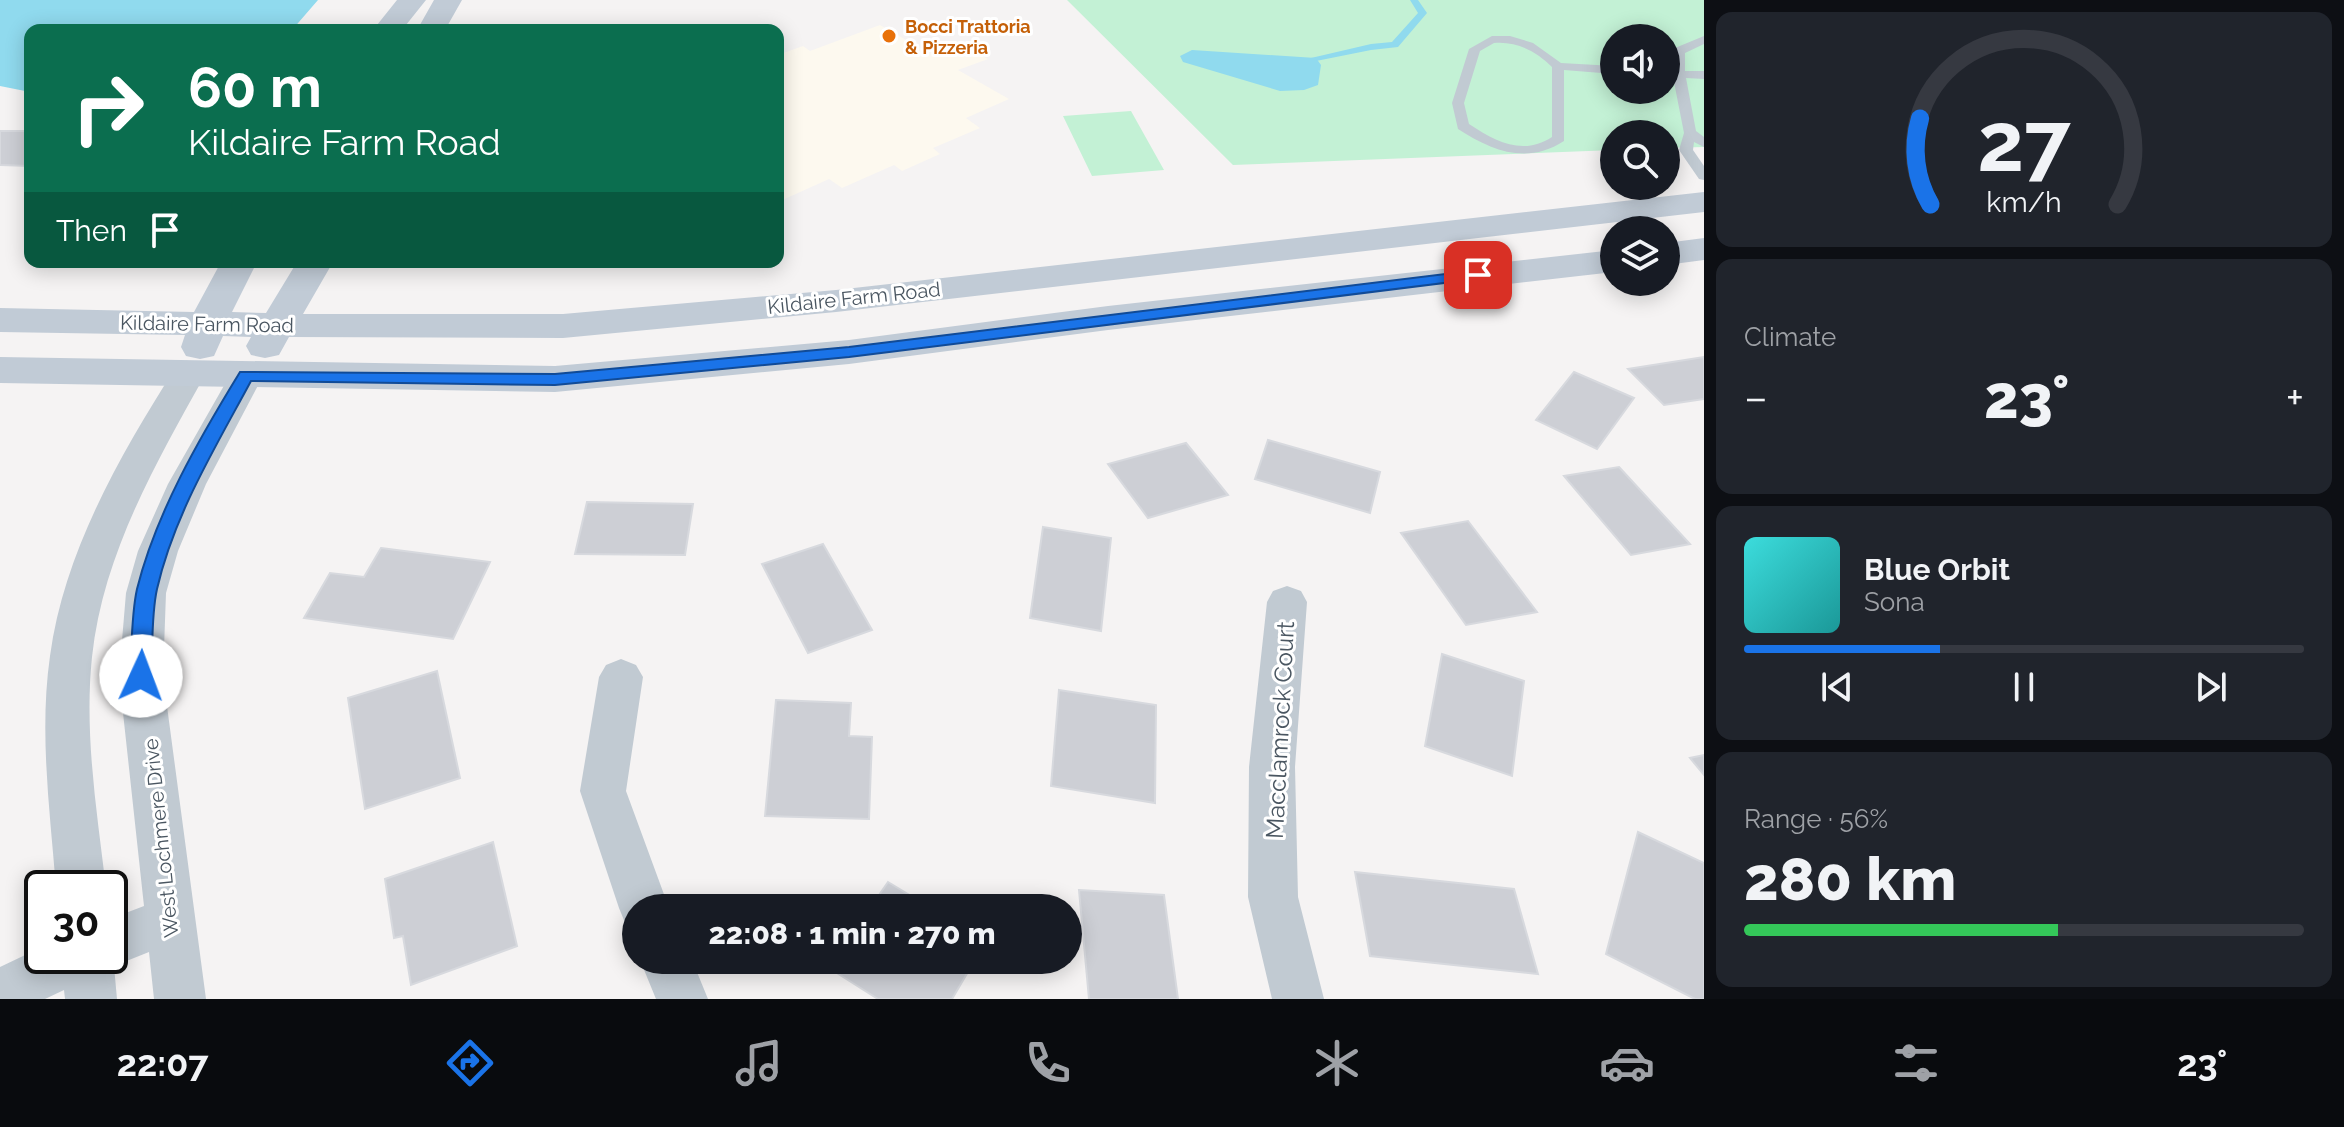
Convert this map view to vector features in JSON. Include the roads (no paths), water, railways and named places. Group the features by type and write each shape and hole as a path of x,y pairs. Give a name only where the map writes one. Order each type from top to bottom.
{"main road":[{"path":"392,24 412,0"},
{"path":"434,24 448,0"},
{"name":"Kildaire Farm Road","path":"0,320 278,325 593,323 836,301 1704,202"},
{"path":"1680,252 1704,249"},
{"path":"0,370 555,379 849,352 1108,318 1600,263"},
{"path":"188,375 223,288 235,268"},
{"name":"West Lochmere Drive","path":"246,376 311,268"}],"street":[{"path":"79,870 69,749 71,655 87,585 115,511 146,447 188,375"},
{"name":"West Lochmere Drive","path":"180,999 141,676 146,593 158,551 187,484 246,376"},
{"name":"Macclamrock Court","path":"1287,602 1272,767 1273,897 1298,999"},
{"path":"621,677 603,791 639,894"},
{"path":"128,936 169,920"},
{"path":"0,994 42,974"},
{"path":"89,974 91,999"},
{"path":"672,974 682,999"}],"lane":[{"path":"1558,66 1559,138 1549,146 1513,151 1493,147 1463,126 1458,103 1475,49 1493,40 1525,44 1546,53 1558,66 1600,69"},
{"path":"1680,51 1704,40"},
{"path":"1680,74 1704,75"},
{"path":"1680,98 1690,133 1686,150 1704,176"},
{"path":"1690,133 1704,143"}],"water":[{"path":"0,0 318,0 297,24 24,24 24,91 0,86"},
{"path":"1192,50 1316,58 1321,65 1318,85 1304,90 1280,91 1183,62 1180,56"}],"waterway":[{"path":"1316,58 1395,45 1423,13 1414,0"}],"place":[{"name":"Bocci Trattoria & Pizzeria","path":"889,36"}]}
